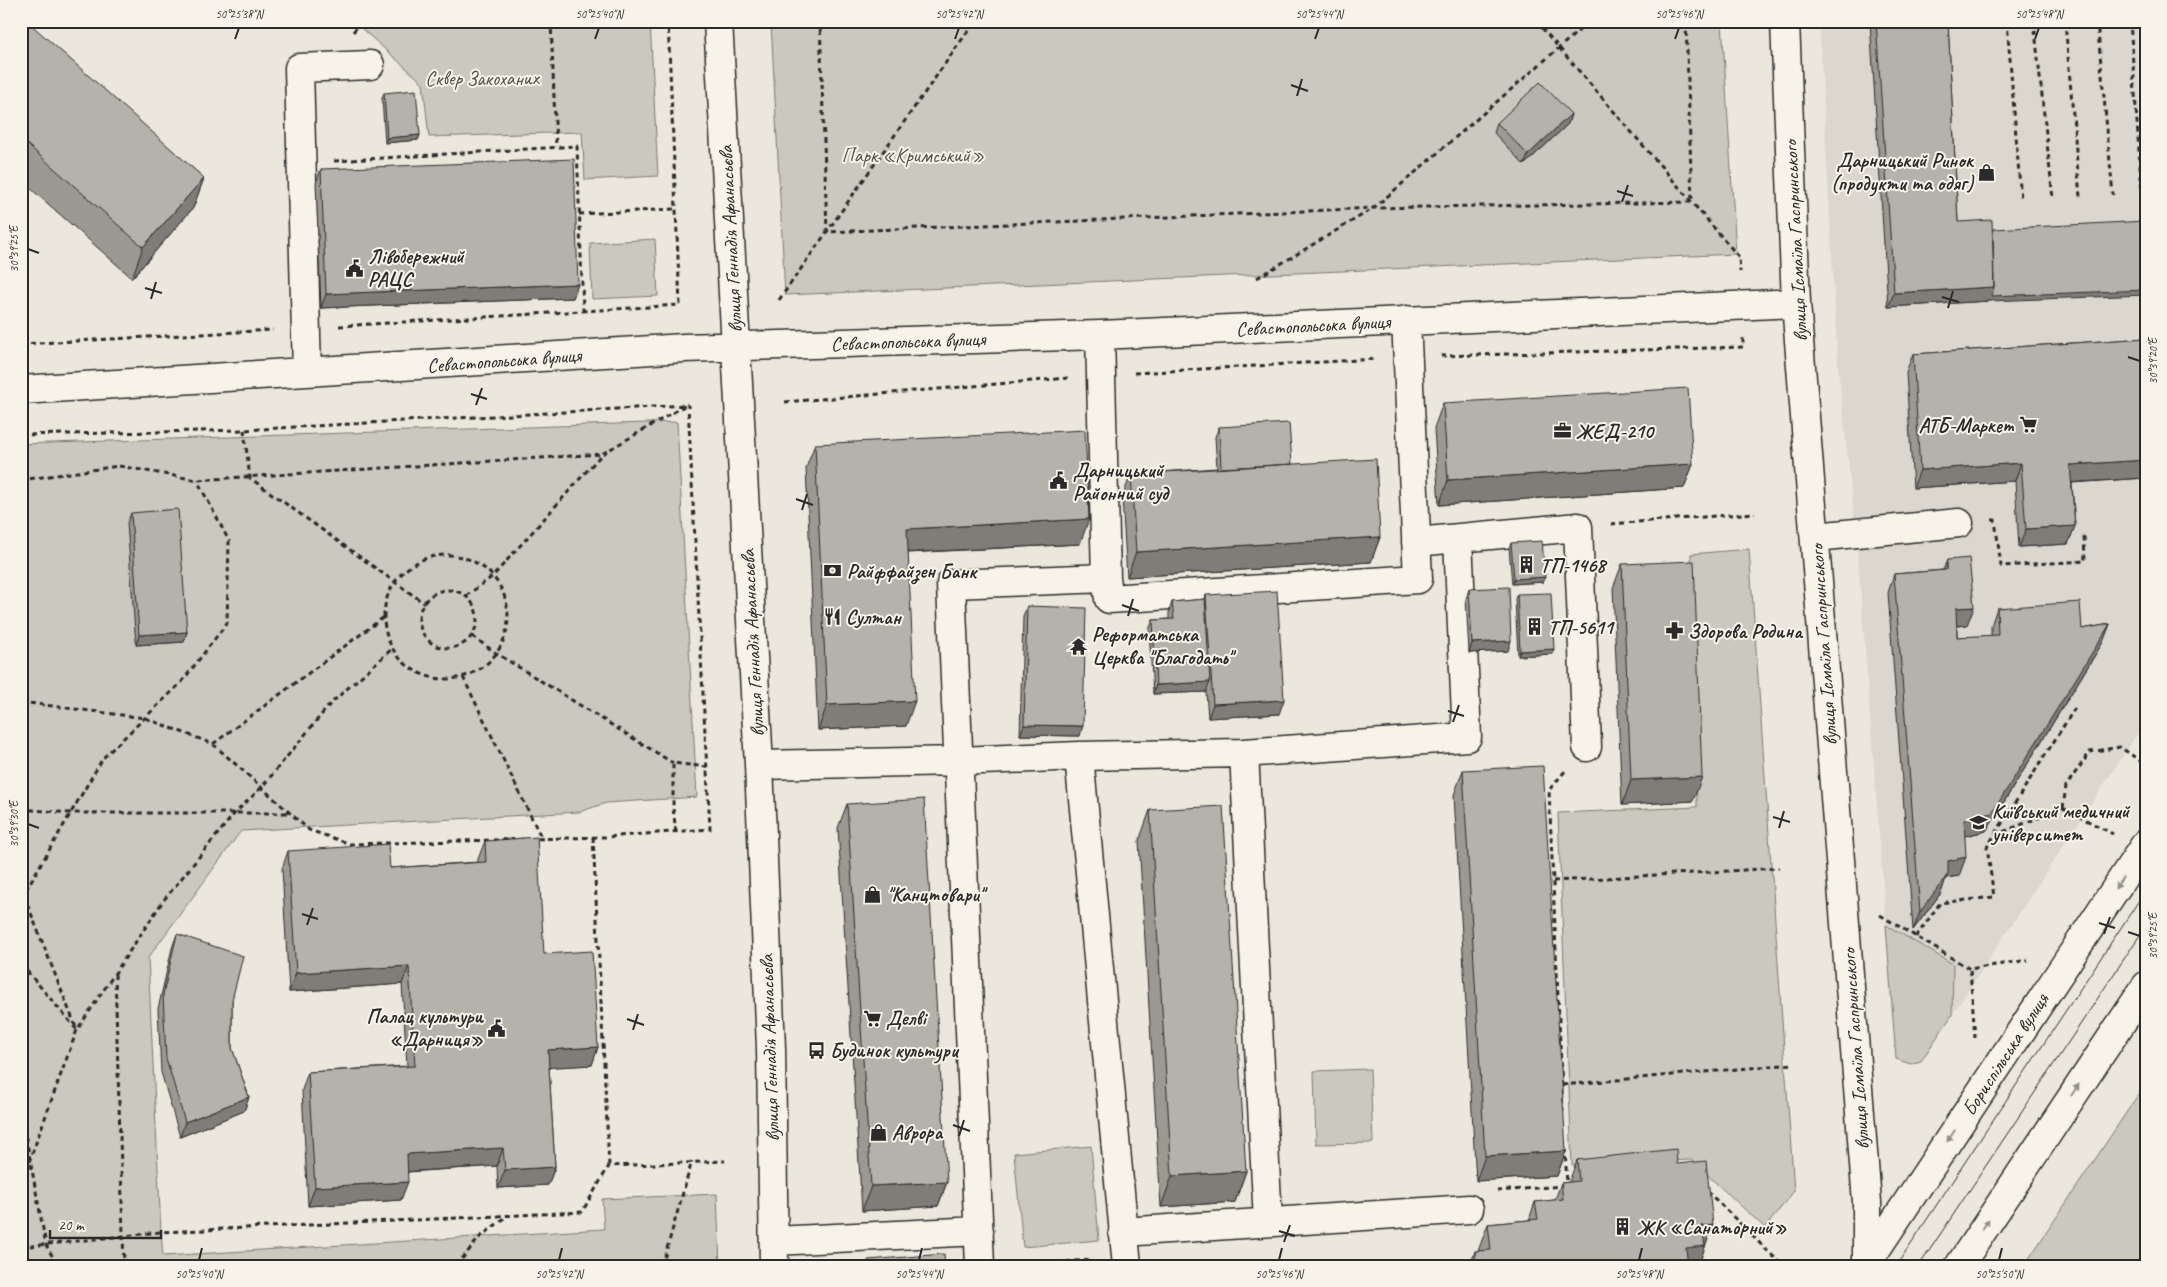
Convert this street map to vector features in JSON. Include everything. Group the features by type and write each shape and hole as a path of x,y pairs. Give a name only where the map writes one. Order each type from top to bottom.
{"street":[{"name":"вулиця Геннадія Афанасьєва","path":"718,21 759,765 771,1048 774,1254"},
{"name":"вулиця Ісмаїла Гаспринського","path":"1785,21 1796,303 1867,1202 1868,1265"},
{"path":"307,372 304,328 299,68 370,65"},
{"name":"Севастопольська вулиця","path":"21,390 684,348 736,348 1100,335 1796,303"},
{"path":"1100,335 1106,578 1109,598 1418,579 1406,320"},
{"path":"1815,537 1959,523"},
{"path":"1416,542 1578,527 1587,747"},
{"path":"759,765 1244,753 1467,737 1458,539"},
{"path":"980,1266 951,584 1106,578"},
{"path":"1244,753 1268,1222"},
{"path":"1079,756 1125,1252 1268,1222 1469,1209"},
{"name":"Бориспільська вулиця","path":"1868,1265 2146,843"},
{"path":"1959,1266 2146,986"},
{"path":"774,1254 979,1231"}],"path":[{"path":"551,21 556,148"},
{"path":"21,344 680,305 668,21"},
{"path":"820,21 827,232"},
{"path":"780,300 975,21"},
{"path":"1536,21 1740,257"},
{"path":"1257,278 1374,208 1590,21"},
{"path":"1686,21 1692,202"},
{"path":"2007,21 2021,200"},
{"path":"2034,21 2052,199"},
{"path":"2065,21 2080,197"},
{"path":"2097,21 2113,195"},
{"path":"2130,21 2142,194"},
{"path":"301,163 577,146 583,311"},
{"path":"827,232 1374,208 1692,202"},
{"path":"579,214 676,209"},
{"path":"785,402 1102,375 1408,357 1743,347"},
{"path":"21,435 244,430 688,405"},
{"path":"466,596 492,576 602,454 688,405"},
{"path":"21,702 145,718 213,744 309,830 350,844 593,837 676,833 710,829 688,405"},
{"path":"244,430 250,478 424,603"},
{"path":"21,480 119,466 197,480 602,454"},
{"path":"77,1030 21,963 24,893 103,758 181,683 227,623 229,541 197,480"},
{"path":"1578,527 1755,512"},
{"path":"1959,523 1995,520 2001,566 2084,561 2084,535"},
{"path":"443,555 461,557 478,564 492,576 502,590 507,606 508,622 504,638 496,653 482,668 463,676 444,679 425,676 409,667 395,653 387,636 384,617 387,598 395,581 408,568 424,559 443,555"},
{"path":"448,590 466,596 476,610 477,619 472,636 465,643 456,647 436,646 428,640 419,622 419,612 424,603 430,596 448,590"},
{"path":"213,744 384,617"},
{"path":"472,636 496,653 674,764 706,767"},
{"path":"21,1184 77,1030 164,901 235,813 262,787 331,703 393,648"},
{"path":"463,676 541,837"},
{"path":"1916,936 1940,903 1994,897 1987,847 2075,708"},
{"path":"1564,1122 1549,790 1587,747"},
{"path":"2063,808 2066,786 2090,752 2120,748 2146,765"},
{"path":"674,764 673,808 676,833"},
{"path":"1994,836 2063,808 2115,835"},
{"path":"21,809 70,813 290,813"},
{"path":"21,1247 161,1232 582,1212 609,1166 593,837"},
{"path":"1553,881 1779,868"},
{"path":"21,888 77,1030"},
{"path":"1880,915 1970,969 2032,959"},
{"path":"1970,969 1975,1042"},
{"path":"115,973 124,1266"},
{"path":"1562,1085 1793,1064"},
{"path":"21,1111 46,1245 58,1266"},
{"path":"1565,1140 1567,1185"},
{"path":"662,1266 692,1161"},
{"path":"609,1166 725,1161"},
{"path":"1469,1209 1497,1191 1576,1184"},
{"path":"1705,1189 1783,1266"},
{"path":"456,1266 480,1237 507,1216"},
{"path":"1006,1265 1125,1252"}],"shaded area":[{"path":"1819,21 2146,21 2146,721 1952,1015 1953,964 1886,925 1857,546 1838,366"}],"green space":[{"name":"Сквер Закоханих","path":"353,21 650,21 658,176 585,180 582,132 429,137 423,83"},
{"name":"Парк «Кримський»","path":"771,21 1722,21 1736,254 785,295"},
{"path":"655,239 658,296 592,299 590,243"},
{"path":"677,422 697,797 606,803 579,812 241,831 148,958 161,1232 163,1256 604,1229 602,1199 717,1194 720,1266 21,1266 21,444"},
{"path":"1749,549 1794,1191 1765,1228 1691,1160 1572,1165 1558,813 1697,807 1691,554"},
{"path":"1886,925 1953,964 1952,1015 1921,1061 1910,1064 1896,1059"},
{"path":"1370,1069 1373,1143 1316,1144 1314,1071"},
{"path":"2146,1083 2146,1266 2024,1266"},
{"path":"1091,1146 1099,1240 1023,1247 1014,1153"}],"building":[{"path":"21,21 27,21 204,178 143,247 21,139"},
{"path":"1876,21 1948,21 1958,222 1992,220 1994,287 1894,293"},
{"path":"1540,82 1571,114 1528,155 1497,123"},
{"path":"416,90 420,135 387,138 384,93"},
{"path":"574,159 578,284 326,294 321,169"},
{"path":"2146,221 2146,290 1991,296 1994,287 1993,229"},
{"name":"АТБ-Маркет","path":"2146,338 2146,460 2070,465 2075,526 2026,529 2021,463 1920,470 1913,354"},
{"path":"1688,388 1693,464 1448,480 1443,403"},
{"path":"1289,423 1292,464 1221,468 1219,427"},
{"path":"1085,430 1089,519 907,529 915,701 827,705 815,444"},
{"path":"1376,459 1380,537 1136,552 1131,474"},
{"path":"178,509 187,632 139,635 131,513"},
{"name":"ТП-1468","path":"1542,541 1545,577 1514,579 1511,543"},
{"path":"1969,558 1974,607 1956,608 1957,637 1998,635 1997,608 2080,602 2082,629 2110,624 1992,813 1964,820 1966,857 1948,861 1948,874 1920,912 1894,574 1946,570 1947,560"},
{"path":"1694,561 1702,777 1631,780 1622,564"},
{"path":"1509,587 1511,641 1472,643 1469,589"},
{"path":"1277,591 1284,700 1213,704 1206,595"},
{"name":"ТП-5611","path":"1551,593 1554,649 1520,651 1517,594"},
{"path":"1205,599 1210,682 1156,685 1153,620 1174,619 1172,602"},
{"path":"1027,606 1086,608 1083,726 1024,725"},
{"path":"1543,766 1566,1151 1485,1156 1463,770"},
{"path":"924,799 947,1182 871,1186 847,804"},
{"path":"1223,806 1246,1171 1172,1176 1150,810"},
{"name":"Палац культури «Дарниця»","path":"537,837 544,954 592,951 598,1047 548,1050 555,1167 505,1170 503,1148 407,1154 408,1182 315,1187 308,1072 415,1066 409,966 296,973 288,851 388,844 390,868 486,862 485,841"},
{"path":"177,934 243,956 232,1000 232,1048 249,1097 185,1122 166,1058 163,995"},
{"path":"1676,1149 1677,1164 1706,1161 1713,1225 1702,1226 1705,1246 1686,1248 1688,1266 1476,1266 1475,1251 1491,1250 1488,1224 1538,1219 1535,1202 1563,1199 1561,1183 1579,1181 1577,1160"},
{"path":"944,1254 945,1266 869,1266 868,1260"}],"tram line":[{"path":"1896,1266 2146,890"},
{"path":"1919,1266 2146,926"}],"place":[{"name":"Дарницький Ринок (продукти та одяг)","path":"1987,172"},
{"name":"Лівобережний РАЦС","path":"354,268"},
{"name":"АТБ-Маркет","path":"2028,425"},
{"name":"ЖЕД-210","path":"1562,431"},
{"name":"Дарницький Районний суд","path":"1059,481"},
{"name":"ТП-1468","path":"1526,565"},
{"name":"Райффайзен Банк","path":"833,571"},
{"name":"Султан","path":"832,617"},
{"name":"ТП-5611","path":"1534,627"},
{"name":"Здорова Родина","path":"1674,631"},
{"name":"Реформатська Церква \"Благодать\"","path":"1078,646"},
{"name":"Київський медичний університет","path":"1978,823"},
{"name":"\"Канцтовари\"","path":"873,894"},
{"name":"Делві","path":"872,1018"},
{"name":"Палац культури «Дарниця»","path":"497,1028"},
{"name":"Будинок культури","path":"816,1050"},
{"name":"Аврора","path":"878,1132"},
{"name":"ЖК «Санаторний»","path":"1623,1227"}]}
